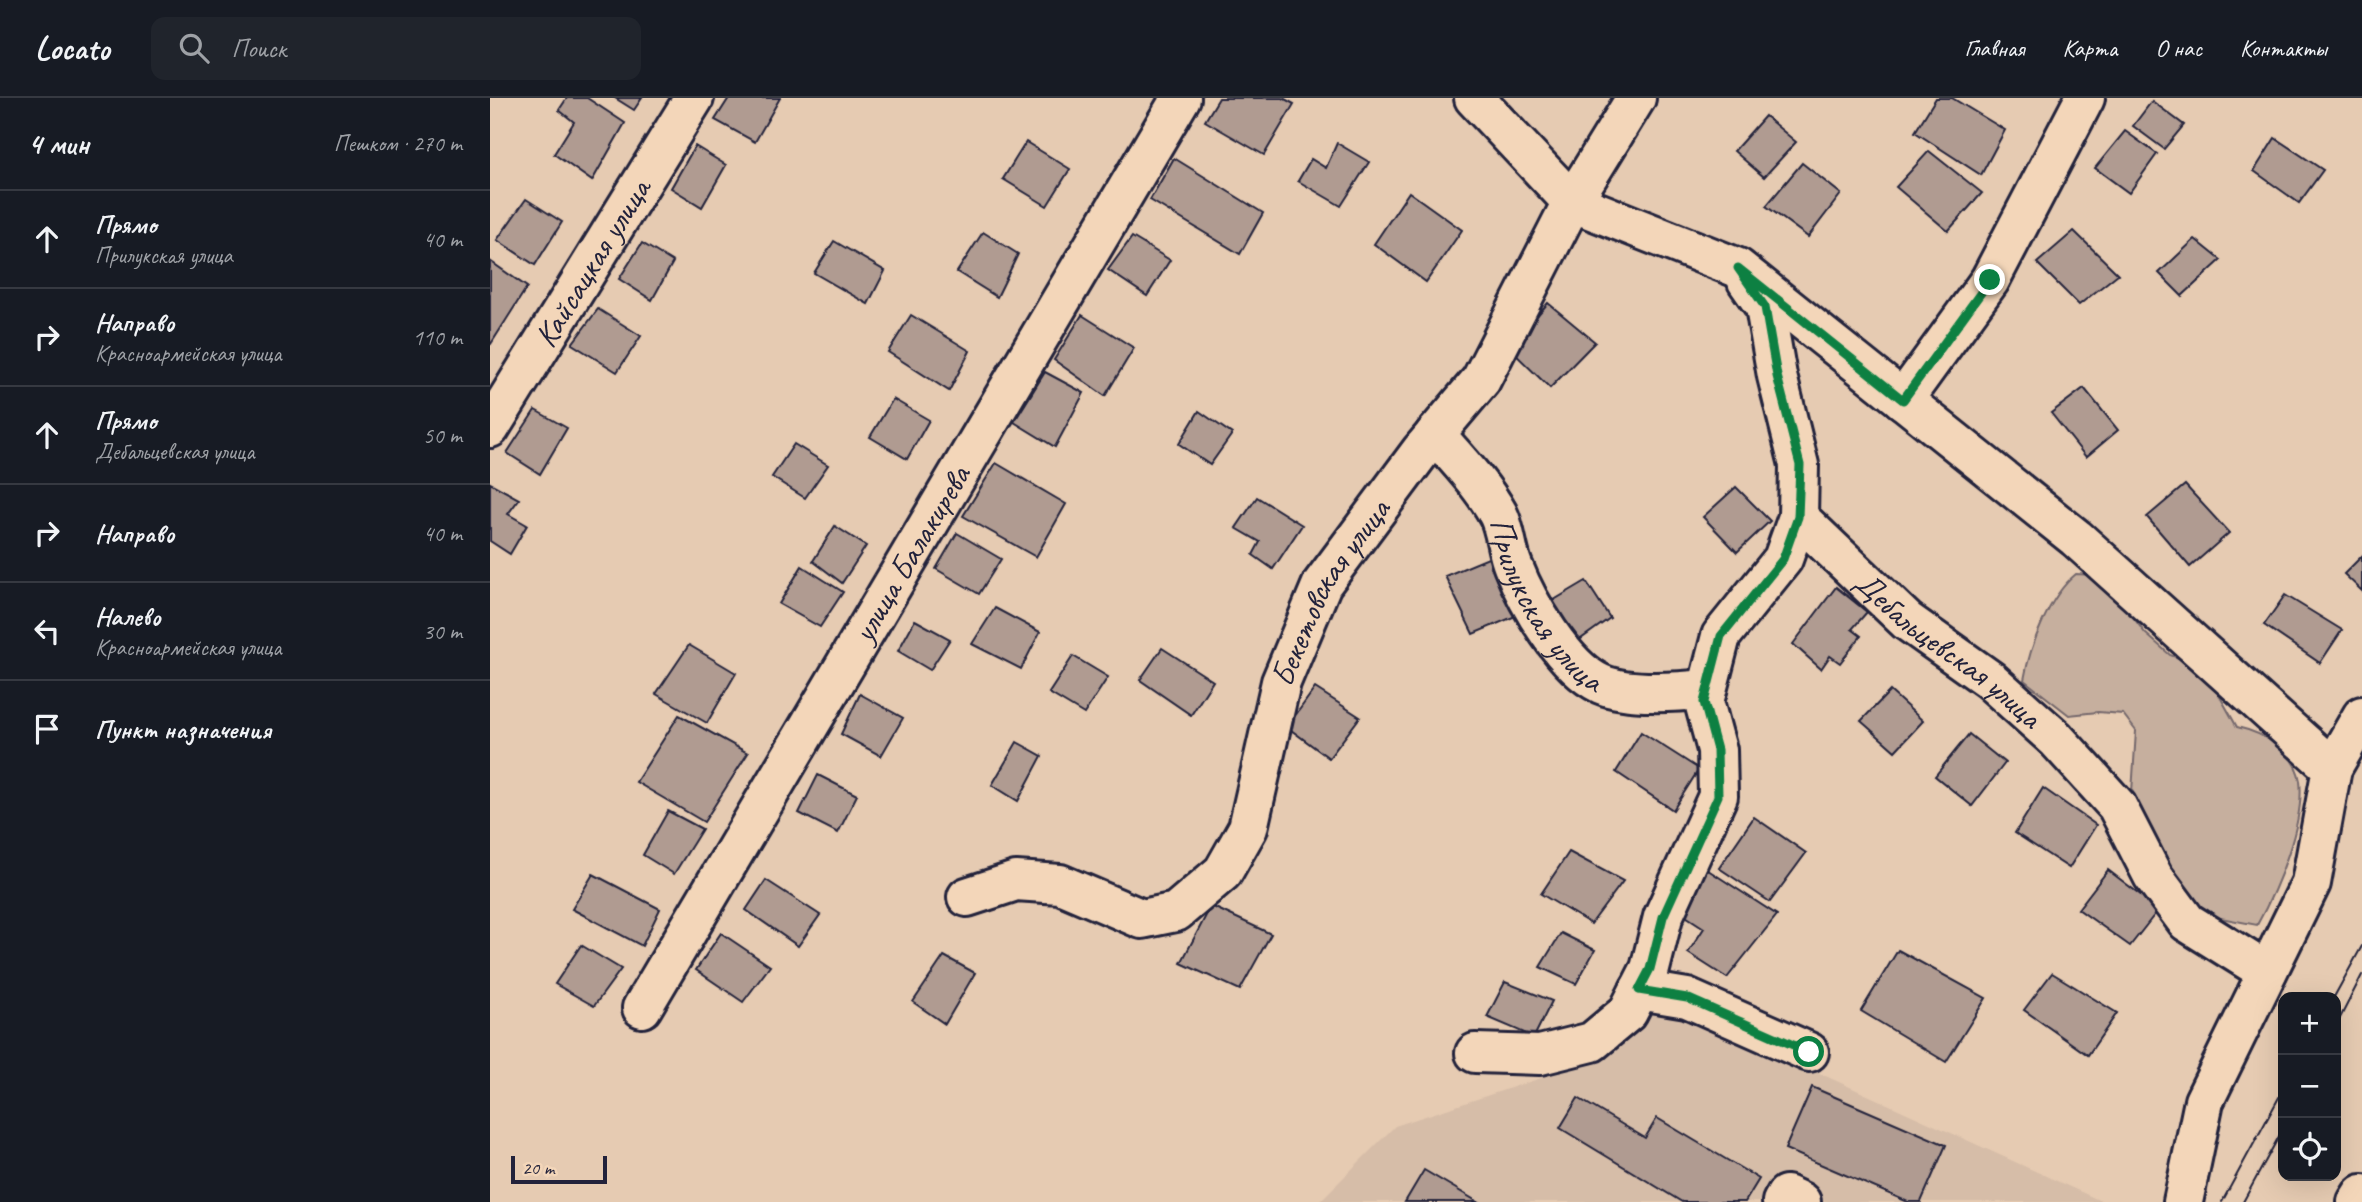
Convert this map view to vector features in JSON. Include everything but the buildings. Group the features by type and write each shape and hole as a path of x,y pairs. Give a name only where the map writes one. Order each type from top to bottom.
{"street":[{"name":"Кайсацкая улица","path":"490,428 694,98"},
{"name":"улица Балакирева","path":"642,1008 1181,98"},
{"path":"1474,98 1572,202 1738,268 2076,538 2332,768"},
{"name":"Бекетовская улица","path":"967,897 1016,881 1060,884 1142,919 1176,912 1223,872 1248,828 1281,682 1322,584 1435,434 1481,380 1572,202 1636,98"},
{"path":"1903,400 1990,280 2085,98"},
{"path":"1475,1053 1540,1055 1592,1042 1628,1012 1650,969 1663,917 1718,796 1717,750 1704,702 1707,689 1721,636 1783,559 1798,517 1800,465 1777,376 1765,307 1738,268"},
{"name":"Прилукская улица","path":"1435,434 1498,515 1512,565 1533,607 1562,652 1601,684 1660,694 1707,689"},
{"name":"Дебальцевская улица","path":"1798,517 1907,621 1990,680 2056,739 2117,806 2153,876 2187,922 2267,972"},
{"path":"2183,1202 2204,1101 2311,883 2332,768 2362,716"},
{"path":"1639,990 1687,998 1809,1052"},
{"path":"2357,1202 2362,1194"},
{"path":"1782,1202 1786,1195 1801,1202"}],"shaded area":[{"path":"2076,574 2093,575 2121,601 2145,633 2170,655 2189,662 2209,677 2237,727 2258,734 2277,745 2297,770 2300,797 2294,835 2281,874 2257,925 2205,915 2180,899 2131,808 2136,731 2123,714 2098,712 2069,715 2024,680 2042,622 2057,595"},
{"path":"1665,1003 2103,1202 1319,1202 1395,1126 1602,1058"}],"tram line":[{"path":"2337,992 2362,946"},
{"path":"2341,1016 2362,975"},
{"path":"2222,1202 2278,1099"},
{"path":"2243,1202 2278,1138"}],"route":[{"path":"1809,1052 1687,998 1639,990 1650,969 1663,917 1718,796 1717,750 1704,702 1721,636 1783,559 1798,517 1800,465 1777,376 1765,307 1738,268 1903,400 1990,280"}]}
